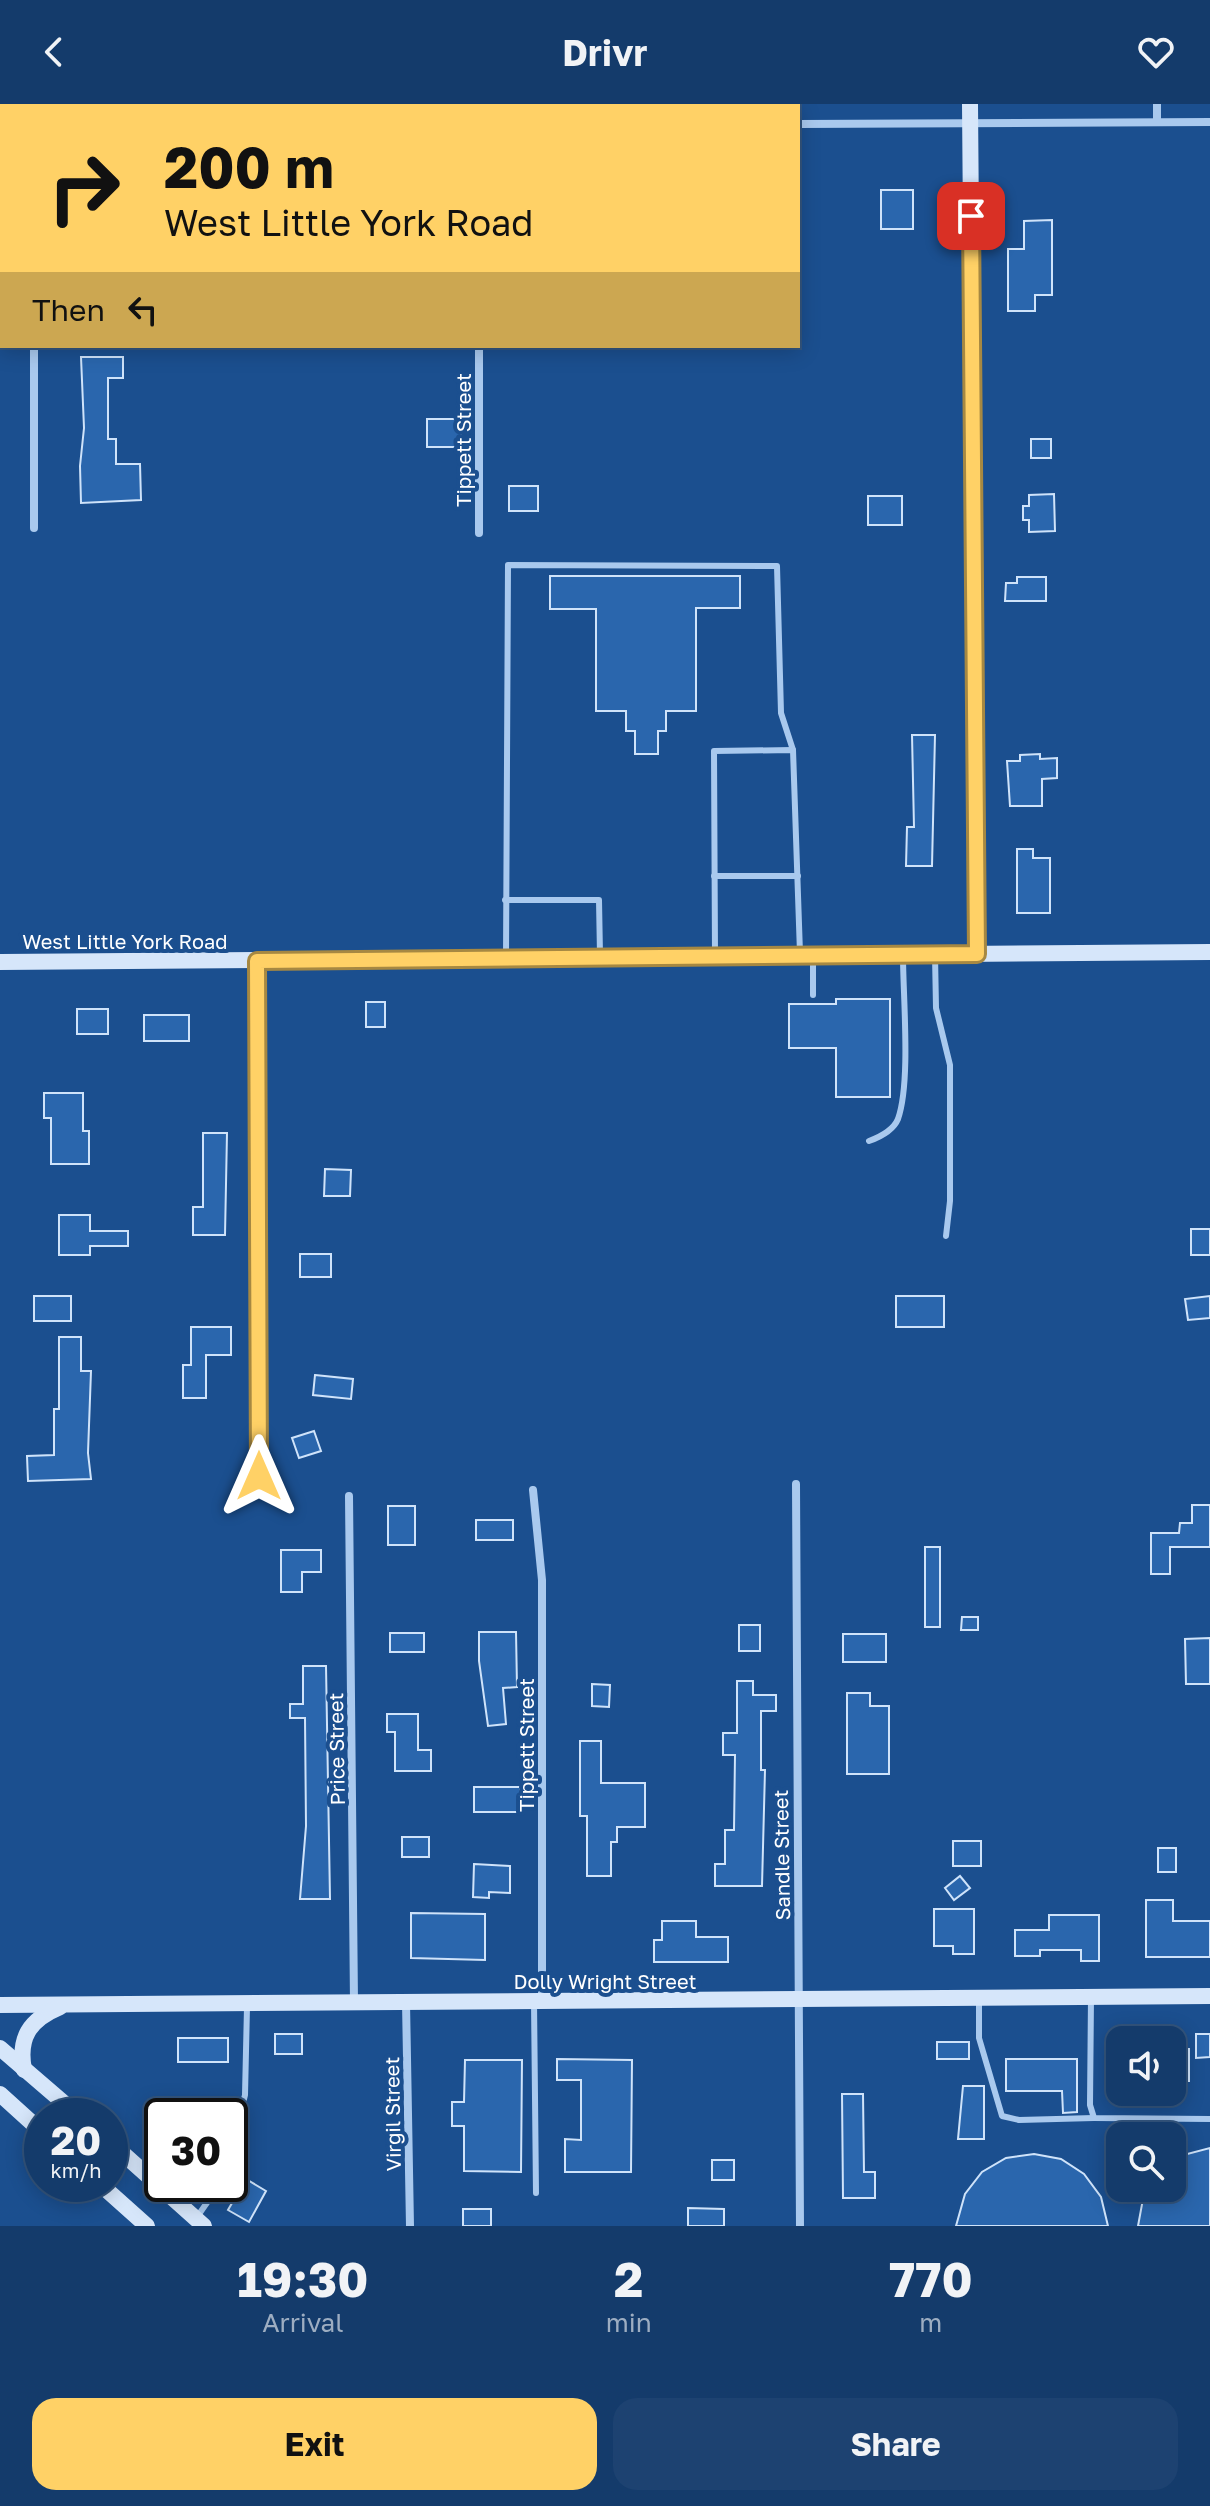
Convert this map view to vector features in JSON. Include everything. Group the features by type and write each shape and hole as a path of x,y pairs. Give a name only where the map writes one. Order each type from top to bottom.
{"street":[{"path":"970,104 977,954"},
{"path":"1157,104 1157,122"},
{"path":"800,124 1210,122"},
{"path":"34,348 34,528"},
{"name":"Tippett Street","path":"479,348 479,533"},
{"name":"West Little York Road","path":"0,962 1210,952"},
{"path":"257,961 259,1476"},
{"name":"Sandle Street","path":"796,1484 800,2226"},
{"name":"Tippett Street","path":"533,1490 542,1580 538,2001"},
{"name":"Price Street","path":"349,1496 354,2002"},
{"name":"Dolly Wright Street","path":"0,2005 1210,1996"},
{"name":"Virgil Street","path":"406,2002 410,2226"},
{"path":"24,2070 20,2051 24,2035 32,2023 65,2005"},
{"path":"0,2048 57,2098"},
{"path":"0,2094 24,2116"},
{"path":"128,2158 200,2222"},
{"path":"120,2202 147,2226"}],"lane":[{"path":"506,960 508,565 777,566 781,713 793,750 798,876 813,995"},
{"path":"715,957 714,751 793,750"},
{"path":"714,876 798,876"},
{"path":"505,900 599,900 600,959"},
{"path":"935,955 936,1008 950,1065 950,1201 946,1236"},
{"path":"869,1141 882,1137 898,1119 904,1063 903,956"},
{"path":"1091,1997 1090,2105 1094,2118"},
{"path":"979,1998 979,2038 1002,2116 1019,2120 1210,2119"},
{"path":"536,2193 538,2001"},
{"path":"244,2098 247,2003"},
{"path":"200,2222 211,2202"}],"building":[{"path":"881,190 913,190 913,229 881,229"},
{"path":"1052,220 1052,295 1035,295 1035,311 1008,311 1008,249 1024,249 1024,221"},
{"path":"81,357 123,357 123,378 108,378 108,439 116,439 116,464 140,464 141,500 81,503 80,466 84,428"},
{"path":"427,419 461,419 461,447 427,447"},
{"path":"1031,439 1051,439 1051,458 1031,458"},
{"path":"509,486 538,486 538,511 509,511"},
{"path":"1054,494 1055,531 1029,532 1029,520 1023,520 1023,506 1029,506 1029,495"},
{"path":"868,496 902,496 902,525 868,525"},
{"path":"550,576 740,576 740,608 696,608 696,711 666,711 666,731 658,731 658,754 635,754 635,731 626,731 626,711 596,711 596,609 550,609"},
{"path":"1017,577 1046,577 1046,601 1005,601 1006,583 1017,583"},
{"path":"912,735 935,735 932,866 906,866 907,827 914,827"},
{"path":"1040,754 1040,759 1057,758 1057,778 1042,779 1042,806 1010,806 1007,761 1020,761 1020,755"},
{"path":"1017,849 1033,849 1033,858 1050,858 1050,913 1017,913"},
{"path":"836,999 890,999 890,1097 836,1097 836,1048 789,1048 789,1004 836,1004"},
{"path":"366,1002 385,1002 385,1027 366,1027"},
{"path":"77,1009 108,1009 108,1034 77,1034"},
{"path":"144,1015 189,1015 189,1041 144,1041"},
{"path":"44,1093 83,1093 83,1131 89,1131 89,1164 51,1164 51,1118 44,1118"},
{"path":"203,1133 227,1133 225,1235 193,1235 193,1207 203,1207"},
{"path":"325,1169 351,1170 350,1196 324,1196"},
{"path":"59,1215 90,1215 90,1231 128,1231 128,1246 90,1246 90,1255 59,1255"},
{"path":"1191,1229 1210,1229 1210,1255 1191,1255"},
{"path":"300,1254 331,1254 331,1277 300,1277"},
{"path":"34,1296 71,1296 71,1321 34,1321"},
{"path":"896,1296 944,1296 944,1327 896,1327"},
{"path":"1210,1296 1210,1318 1188,1320 1185,1299"},
{"path":"191,1327 231,1327 231,1355 206,1355 206,1398 183,1398 183,1365 191,1365"},
{"path":"59,1337 81,1337 81,1371 91,1371 88,1453 91,1479 28,1481 27,1456 54,1455 54,1409 59,1409"},
{"path":"315,1375 353,1379 351,1399 313,1395"},
{"path":"314,1431 321,1451 299,1458 292,1438"},
{"path":"1192,1505 1210,1505 1210,1547 1170,1547 1170,1574 1151,1574 1151,1533 1179,1533 1180,1523 1192,1523"},
{"path":"388,1506 415,1506 415,1545 388,1545"},
{"path":"476,1520 513,1520 513,1540 476,1540"},
{"path":"925,1547 940,1547 940,1627 925,1627"},
{"path":"281,1550 321,1550 321,1572 302,1572 302,1592 281,1592"},
{"path":"962,1617 978,1617 978,1630 961,1630"},
{"path":"739,1625 760,1625 760,1651 739,1651"},
{"path":"479,1632 516,1632 517,1687 503,1688 506,1724 488,1726 479,1661"},
{"path":"390,1633 424,1633 424,1652 390,1652"},
{"path":"843,1634 886,1634 886,1662 843,1662"},
{"path":"1210,1638 1210,1684 1186,1684 1185,1639"},
{"path":"303,1666 326,1666 330,1899 300,1899 306,1826 305,1718 290,1718 290,1704 303,1704"},
{"path":"737,1681 753,1681 753,1695 776,1695 776,1711 761,1711 761,1770 765,1770 762,1886 715,1886 715,1864 725,1864 725,1830 734,1830 735,1755 723,1755 723,1733 737,1733"},
{"path":"592,1684 610,1685 609,1707 592,1706"},
{"path":"847,1693 870,1693 870,1706 889,1706 889,1774 847,1774"},
{"path":"387,1714 418,1714 418,1750 431,1750 431,1771 395,1771 395,1732 387,1732"},
{"path":"580,1741 601,1741 601,1783 645,1783 645,1827 617,1827 617,1842 611,1842 611,1876 587,1876 587,1816 580,1816"},
{"path":"474,1787 520,1787 520,1812 474,1812"},
{"path":"402,1837 429,1837 429,1857 402,1857"},
{"path":"953,1841 981,1841 981,1866 953,1866"},
{"path":"1158,1848 1176,1848 1176,1872 1158,1872"},
{"path":"474,1864 510,1866 510,1893 489,1892 489,1898 473,1897"},
{"path":"960,1876 970,1888 954,1900 945,1888"},
{"path":"1146,1900 1173,1900 1173,1921 1210,1921 1210,1957 1146,1957"},
{"path":"934,1909 974,1909 974,1954 953,1954 953,1946 934,1946"},
{"path":"411,1913 485,1914 485,1960 411,1958"},
{"path":"1049,1915 1099,1915 1099,1961 1081,1961 1081,1950 1040,1950 1040,1956 1015,1956 1015,1930 1049,1930"},
{"path":"662,1921 696,1921 696,1937 728,1937 728,1962 654,1962 654,1940 662,1940"},
{"path":"275,2034 302,2034 302,2054 275,2054"},
{"path":"1196,2034 1210,2034 1210,2057 1196,2058"},
{"path":"178,2038 228,2038 228,2062 178,2062"},
{"path":"937,2042 969,2042 969,2059 937,2059"},
{"path":"1186,2049 1189,2049 1189,2081 1186,2081"},
{"path":"557,2059 632,2060 631,2172 565,2172 565,2139 581,2140 581,2080 557,2080"},
{"path":"1006,2059 1077,2059 1077,2112 1063,2113 1062,2091 1006,2091"},
{"path":"465,2060 522,2060 521,2172 464,2171 464,2126 452,2126 452,2102 464,2102"},
{"path":"963,2086 984,2086 984,2139 958,2139"},
{"path":"842,2094 863,2094 864,2172 875,2172 875,2198 843,2198"},
{"path":"1210,2148 1210,2226 1138,2226 1142,2202 1186,2202 1186,2154"},
{"path":"1034,2154 1061,2159 1084,2174 1101,2197 1108,2226 956,2226 965,2194 982,2172 1006,2158"},
{"path":"712,2160 734,2160 734,2180 712,2180"},
{"path":"248,2180 266,2191 249,2222 228,2210 233,2202 248,2202"},
{"path":"688,2208 724,2209 724,2226 688,2226"},
{"path":"463,2209 491,2209 491,2226 463,2226"}],"route":[{"path":"259,1476 257,961 977,954 971,216"}]}
